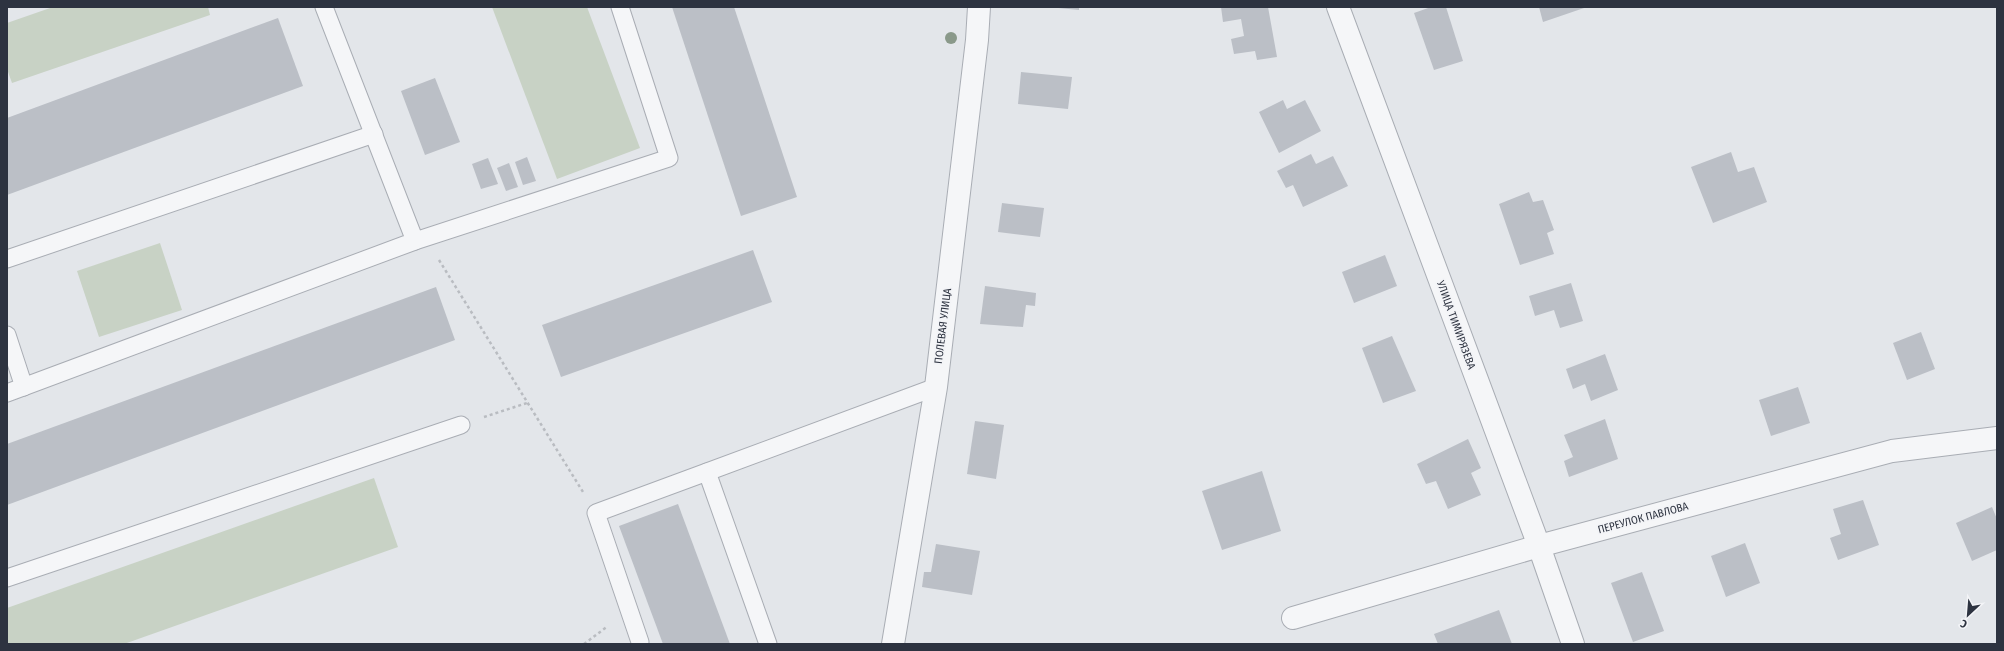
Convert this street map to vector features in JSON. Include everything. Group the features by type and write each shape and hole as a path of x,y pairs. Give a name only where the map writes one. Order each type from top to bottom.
{"street":[{"name":"ПОЛЕВАЯ УЛИЦА","path":"893,644 936,387 977,40 979,7"},
{"name":"УЛИЦА ТИМИРЯЗЕВА","path":"1338,7 1539,546 1572,644"},
{"name":"ПЕРЕУЛОК ПАВЛОВА","path":"1293,618 1539,546 1892,451 1997,438"}],"lane":[{"path":"324,7 374,134 420,240"},
{"path":"7,393 420,240 669,158 620,7"},
{"path":"7,259 374,134"},
{"path":"7,335 24,387"},
{"path":"640,642 596,513 936,387"},
{"path":"7,578 461,425"},
{"path":"707,472 768,644"}],"path":[{"path":"420,240 527,402 596,513"},
{"path":"461,425 527,402"}],"shaded area":[{"path":"53,7 208,7 210,15 12,83 7,69 7,23"},
{"path":"492,7 587,7 640,148 557,179"},
{"path":"160,243 182,310 99,337 77,271"},
{"path":"374,478 398,547 124,644 7,644 7,608"}],"building":[{"path":"672,7 734,7 797,197 741,216"},
{"path":"1048,7 1079,7 1079,10"},
{"path":"1221,7 1268,7 1277,57 1257,60 1255,51 1234,54 1231,39 1244,36 1241,19 1223,22"},
{"path":"1431,7 1446,7 1463,61 1434,70 1414,13"},
{"path":"1539,7 1587,7 1543,22"},
{"path":"278,18 303,86 7,195 7,118"},
{"path":"1021,72 1072,77 1068,109 1018,104"},
{"path":"435,78 460,142 425,155 401,91"},
{"path":"1283,100 1287,109 1305,100 1321,131 1279,153 1259,112"},
{"path":"1731,152 1738,172 1754,167 1767,202 1713,223 1691,167"},
{"path":"1311,154 1316,164 1333,156 1348,186 1303,207 1293,185 1286,188 1277,171"},
{"path":"527,157 536,181 523,185 515,162"},
{"path":"488,158 498,184 481,189 472,164"},
{"path":"509,163 518,187 506,191 497,168"},
{"path":"1529,192 1533,202 1543,200 1554,230 1547,233 1554,254 1520,265 1499,204"},
{"path":"1002,203 1044,208 1040,237 998,232"},
{"path":"753,250 772,302 561,377 542,325"},
{"path":"1385,255 1397,286 1354,303 1342,272"},
{"path":"1571,283 1583,321 1560,328 1554,310 1535,316 1529,296"},
{"path":"985,286 1036,293 1035,306 1026,305 1023,327 980,324"},
{"path":"436,287 455,340 7,505 7,444"},
{"path":"1921,332 1935,369 1907,380 1893,343"},
{"path":"1392,336 1416,391 1383,403 1362,348"},
{"path":"1605,354 1618,390 1591,401 1585,384 1573,389 1566,369"},
{"path":"1798,387 1810,423 1771,436 1759,400"},
{"path":"1605,419 1618,459 1569,477 1564,461 1573,457 1564,435"},
{"path":"975,421 1004,425 996,479 967,474"},
{"path":"1468,439 1481,468 1471,473 1481,495 1448,509 1436,481 1426,484 1417,464"},
{"path":"1262,471 1281,531 1222,550 1202,491"},
{"path":"1863,500 1879,545 1838,560 1830,538 1841,534 1833,509"},
{"path":"678,504 730,644 663,644 619,526"},
{"path":"1992,507 1997,519 1997,550 1972,561 1956,523"},
{"path":"1745,543 1760,583 1726,597 1711,556"},
{"path":"936,544 980,551 972,595 922,587 924,572 931,572"},
{"path":"1642,572 1664,631 1633,642 1611,583"},
{"path":"1499,610 1512,644 1438,644 1434,634"}]}
